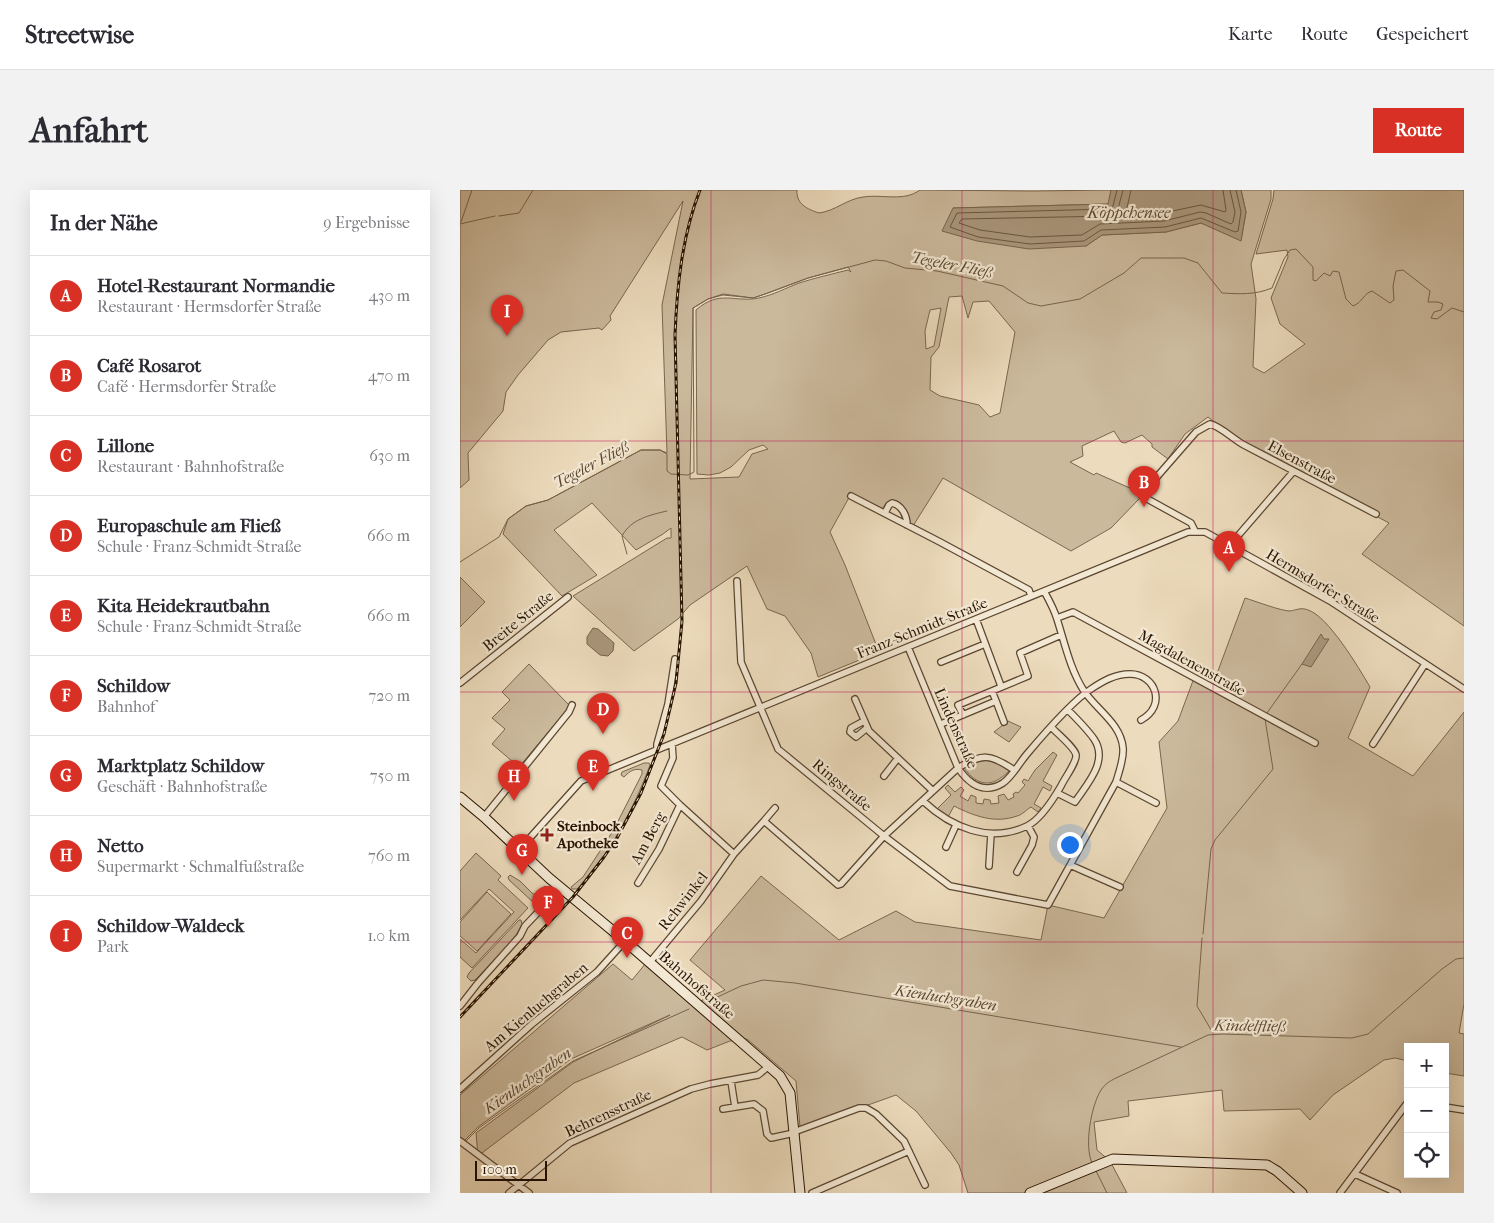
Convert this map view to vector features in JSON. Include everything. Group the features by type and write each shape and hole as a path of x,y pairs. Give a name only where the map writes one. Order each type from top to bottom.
{"street":[{"name":"Elsenstraße","path":"1142,496 1196,432 1210,424 1219,428 1231,438 1293,472 1376,514"},
{"path":"1230,545 1293,472"},
{"path":"851,496 1029,590 1031,596"},
{"name":"Hermsdorfer Straße","path":"1142,496 1191,523 1196,531 1205,532 1230,545 1330,602 1464,690"},
{"path":"885,513 889,505 892,503 897,504 902,509 908,525"},
{"name":"Franz-Schmidt-Straße","path":"519,850 581,781 1188,532 1196,531"},
{"name":"Ringstraße","path":"737,581 741,662 778,749 884,836 950,886 1048,905 1070,865"},
{"path":"1044,591 1057,618 1073,672 1085,693 1118,733 1123,748 1116,782 1070,865 1120,887"},
{"name":"Breite Straße","path":"460,684 568,596"},
{"name":"Magdalenenstraße","path":"1057,618 1073,612 1315,743"},
{"path":"976,619 1001,686"},
{"path":"963,715 958,704 1028,676 1020,652 1061,635"},
{"path":"941,662 985,644"},
{"name":"Lindenstraße","path":"908,647 958,768 966,780 978,787 990,788 1004,783 1051,727 1085,693 1103,681 1121,674 1132,674 1146,679 1154,688 1156,698 1154,708 1148,716 1140,720"},
{"path":"658,749 657,744 668,704 675,660"},
{"path":"1373,744 1425,664"},
{"path":"992,691 1004,722"},
{"path":"855,699 867,728 933,791"},
{"path":"941,724 996,701"},
{"path":"484,817 569,712 572,705"},
{"path":"1057,793 1076,802 1098,766 1098,747 1094,739 1068,710"},
{"path":"864,721 851,728 850,732 856,737 867,728"},
{"path":"923,801 934,811 968,830 991,834 1010,832 1028,826 1044,811 1076,760 1074,750 1051,727"},
{"path":"672,744 673,758 661,786 734,854"},
{"path":"764,821 838,885 841,884 884,836 958,768 969,761 988,757 1000,760 1014,770"},
{"path":"884,776 898,758"},
{"path":"1116,782 1156,803"},
{"name":"Bahnhofstraße","path":"460,797 561,888 650,962 780,1076 790,1093 800,1193"},
{"name":"Am Berg","path":"638,883 660,849 680,805"},
{"name":"Rehwinkel","path":"650,962 700,901 734,854 775,808"},
{"path":"946,847 956,825"},
{"path":"1017,872 1034,837 1028,826"},
{"path":"989,866 991,834"},
{"path":"460,1006 478,982 561,888"},
{"name":"Am Kienluchgraben","path":"460,1089 532,1024 597,972 625,941"},
{"name":"Behrensstraße","path":"509,1193 570,1143 691,1089 758,1075 769,1066"},
{"path":"731,1080 735,1107"},
{"path":"723,1109 754,1104 762,1109 765,1114 767,1134 771,1138 794,1133 859,1108 866,1108 876,1114 904,1141 925,1185"},
{"path":"1340,1193 1404,1107"},
{"path":"1449,1108 1464,1110"},
{"path":"460,1141 529,1193"},
{"path":"812,1193 908,1151"},
{"path":"1030,1193 1113,1159 1267,1165 1277,1171 1302,1193"},
{"path":"1355,1174 1398,1193"}],"shaded area":[{"path":"460,190 797,190 800,202 807,208 819,213 857,198 870,196 900,197 914,194 920,190 1111,190 1109,204 953,208 1086,246 1102,235 1166,232 1201,223 1241,240 1246,212 1241,190 1271,190 1271,199 1251,264 1256,299 1253,367 1264,373 1305,344 1280,324 1271,298 1288,257 1287,250 1256,254 1274,190 1464,190 1464,626 1362,554 1389,523 1244,445 1208,417 1185,434 1168,459 1152,447 1152,444 1142,435 1125,443 1121,442 1114,431 1082,446 1083,456 1070,462 1094,475 1096,473 1141,493 1140,498 1111,528 1071,551 943,478 913,526 909,524 895,502 887,502 882,509 851,494 830,532 879,652 818,677 811,653 785,616 767,609 747,566 690,605 678,619 634,651 573,596 667,538 671,538 671,528 636,550 592,503 554,530 597,575 562,596 503,534 508,519 526,506 548,500 641,450 660,450 667,453 662,305 683,201 610,316 611,320 602,330 599,328 561,332 548,340 518,375 506,392 503,411 468,453 469,480 460,488","holes":["848,267 851,272 848,270 811,279 759,298 750,299 720,298 712,300 696,310 697,474 709,475 720,473 731,467 749,450 763,445 768,449 752,454 739,477 690,479 693,308 708,299 723,295 753,298 808,278","962,296 968,318 973,302 989,301 1015,332 1000,413 990,417 979,405 940,396 930,390 931,357 939,347 949,297","941,308 934,346 926,349 925,331 930,310"]},
{"path":"460,577 485,602 460,627"},
{"path":"1245,598 1286,611 1306,609 1316,614 1325,622 1334,632 1370,687 1348,738 1413,776 1464,712 1464,1004 1459,1033 1464,1034 1464,1076 1449,1074 1449,1043 1404,1043 1404,1060 1395,1058 1384,1060 1333,1095 1310,1120 1300,1109 1224,1111 1222,1090 1128,1101 1129,1116 1094,1122 1097,1150 1110,1161 1127,1193 968,1193 959,1165 951,1153 916,1111 896,1095 868,1105 858,1106 800,1127 796,1081 747,1039 730,1041 707,1050 682,1037 574,1083 478,1156 476,1133 573,1062 670,1015 571,1059 478,1127 463,1142 460,1140 460,1095 613,964 632,980 646,963 696,1003 725,990 690,960 761,876 839,940 896,911 915,922 1041,940 1048,905 1104,918 1167,808 1159,742 1178,721 1194,678 1212,687"},
{"path":"529,664 570,706 519,767 492,744 505,729 492,718 510,700 502,692"},
{"path":"1008,721 1021,727 1009,742 994,732"},
{"path":"1053,752 1057,755 1043,781 1052,786 1050,791 1043,787 1034,804 1041,808 1038,812 1031,807 1019,815 993,819 977,816 954,806 947,819 935,811 951,795 945,788 948,785 955,792 961,787 964,790 960,796 968,801 971,795 976,797 976,803 983,804 984,799 990,800 991,804 999,803 998,796 1004,794 1008,800 1014,797 1013,794 1018,793 1025,785 1022,782 1024,779 1028,781 1035,770"},
{"path":"981,760 996,763 1009,771 1003,777 991,783 980,782 964,768 971,763"},
{"path":"644,763 649,763 650,765 620,831 588,876 577,889 572,889 571,887 583,877 613,831 642,774 642,770 632,770 624,777 621,775 622,772"},
{"path":"476,853 501,876 498,880 528,908 472,968 460,957 460,939 476,953 514,912 489,889 460,920 460,871"},
{"path":"510,875 520,881 533,894 536,894 545,886 547,891 534,903 509,880 508,877"},
{"path":"487,892 511,914 477,951 460,936 460,922"},
{"path":"521,920 522,924 513,941 475,980 471,981 467,977 469,973"}],"water":[{"name":"Köppchensee","path":"1111,190 1241,190 1246,212 1241,241 1201,223 1166,232 1102,235 1086,246 1029,249 977,241 942,231 953,208 1108,204"},
{"path":"593,628 598,629 614,643 613,651 608,656 600,655 587,644 587,637"},
{"path":"1321,634 1324,639 1329,639 1311,667 1302,664"}],"waterway":[{"path":"461,222 472,190"},
{"path":"499,216 519,213 533,190"},
{"path":"460,224 495,216"},
{"name":"Tegeler Fließ","path":"460,562 499,537 508,519 526,506 548,500 641,450 660,450 667,454 667,471 671,474 688,475 694,472 693,308 708,299 723,294 753,298 808,278 875,260 886,261 905,268 937,271 1003,286 1028,303 1041,306 1080,299 1124,273 1141,258 1184,258 1198,263 1222,293 1247,294 1272,288 1284,259 1290,250 1296,249 1313,267 1313,280 1316,281 1324,273 1330,276 1333,271 1339,272 1346,299 1353,306 1372,291 1390,303 1394,300 1393,286 1396,271 1403,270 1430,291 1428,302 1443,304 1441,310 1434,312 1431,318 1437,319 1452,308 1464,312"},
{"path":"627,554 622,536 630,525 654,514 667,511"},
{"path":"1267,713 1302,664"},
{"path":"1203,934 1211,849 1215,840 1273,769 1265,719"},
{"path":"1202,938 1197,1006 1213,1033"},
{"name":"Kindelfließ","path":"1092,1163 1089,1137 1094,1106 1101,1090 1114,1079 1208,1035 1352,1038 1368,1034 1442,969 1456,959 1464,958"},
{"name":"Kienluchgraben","path":"709,1001 741,986 763,980 795,983 1181,1047"},
{"name":"Kienluchgraben","path":"466,1141 479,1128 573,1061 689,1009"},
{"name":"Kindelfließ","path":"1096,1171 1107,1193"}],"railway":[{"path":"460,1017 573,897 604,857 617,838 641,793 664,734 676,683 682,621 676,317 685,243 700,190"}],"place":[{"name":"Schildow-Waldeck","path":"507,336"},
{"name":"Café Rosarot","path":"1144,507"},
{"name":"Hotel-Restaurant Normandie","path":"1229,572"},
{"name":"Europaschule am Fließ","path":"603,734"},
{"name":"Kita Heidekrautbahn","path":"593,791"},
{"name":"Netto","path":"514,801"},
{"name":"Steinbock Apotheke","path":"547,835"},
{"name":"Marktplatz Schildow","path":"522,875"},
{"name":"Schildow","path":"548,927"},
{"name":"Lillone","path":"627,958"}]}
